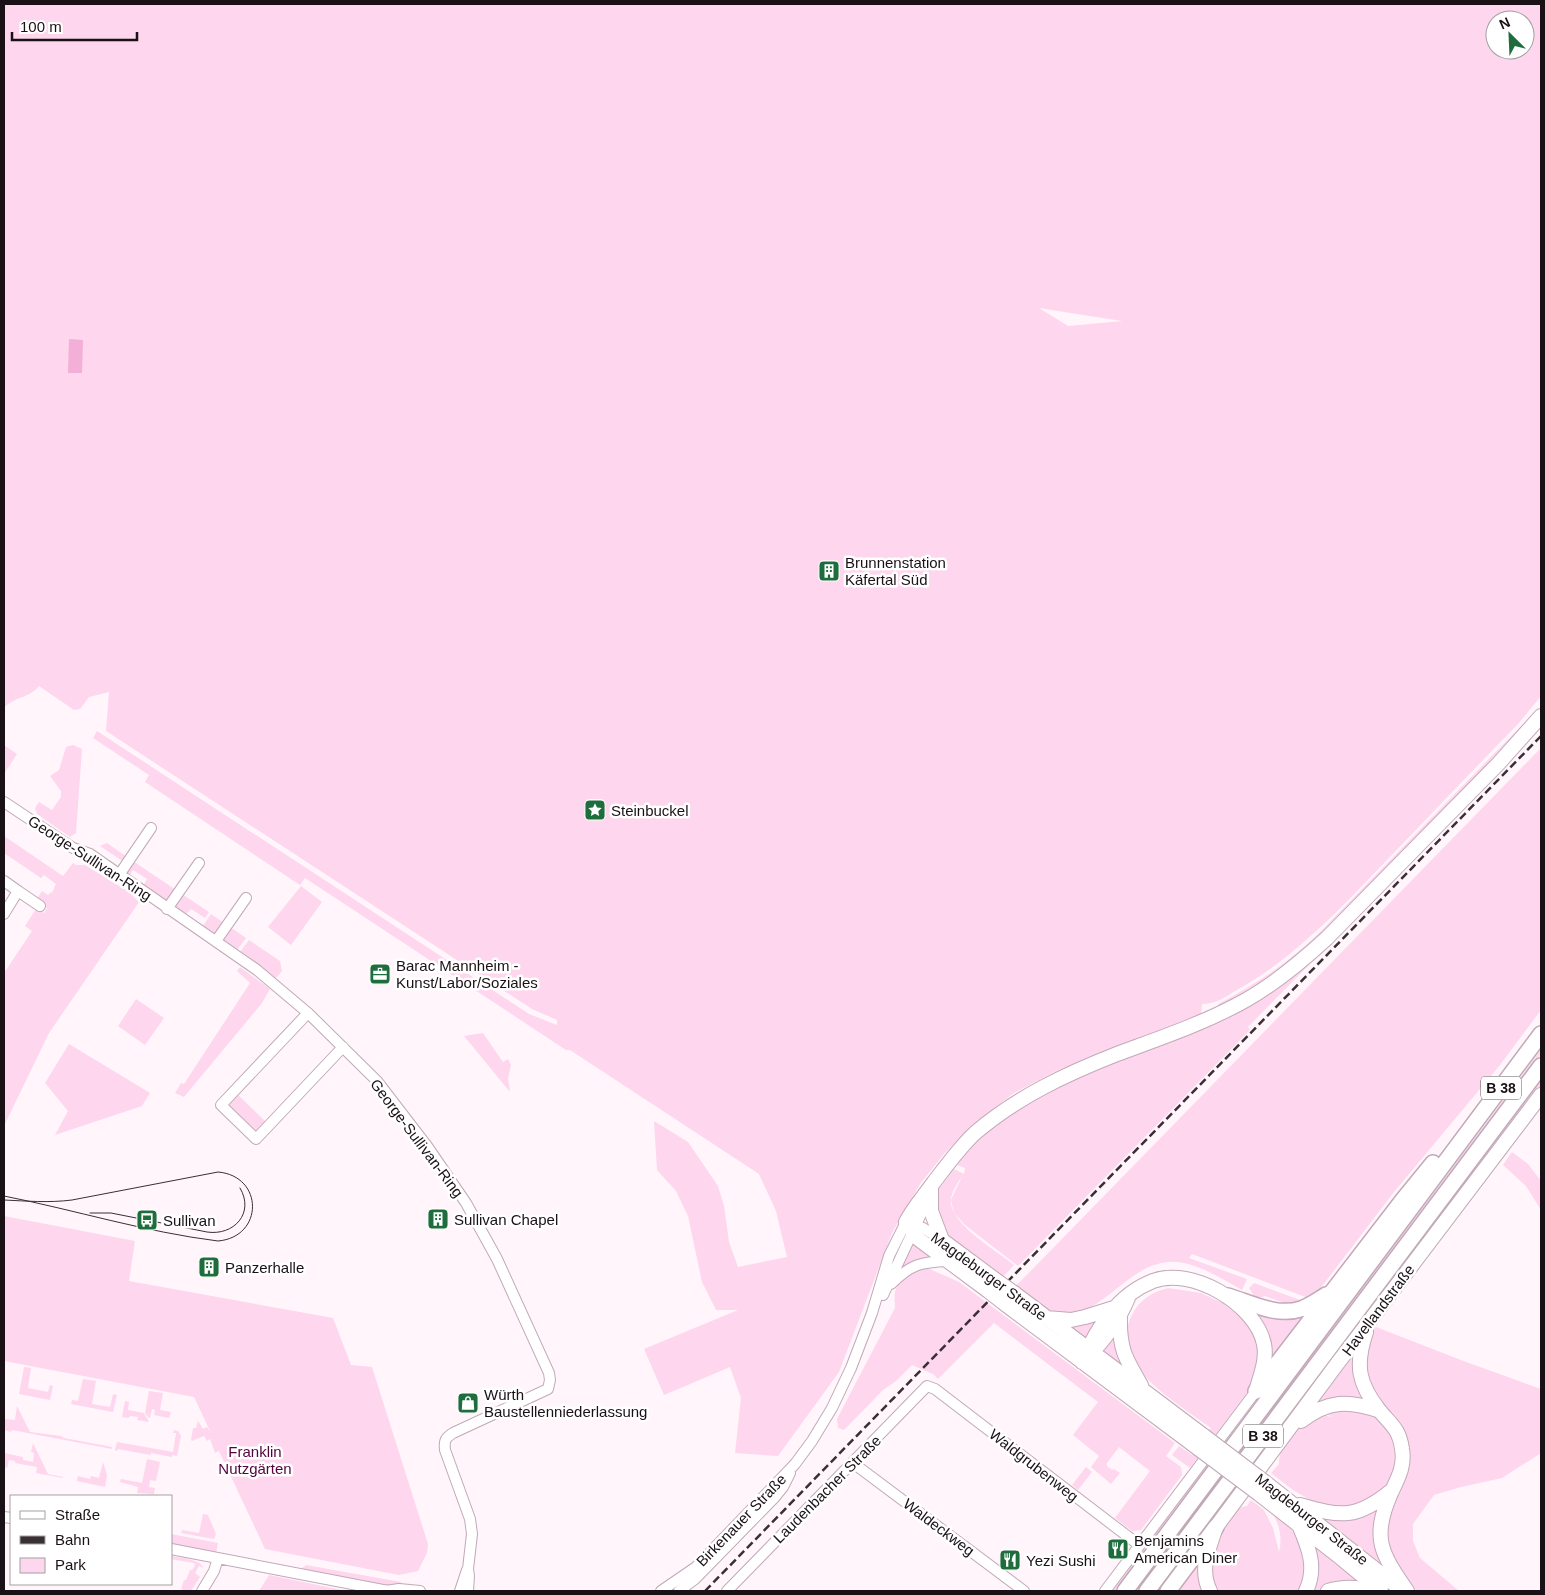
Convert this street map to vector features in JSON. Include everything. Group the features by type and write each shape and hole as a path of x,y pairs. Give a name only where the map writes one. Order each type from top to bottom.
{"highway":[{"name":"B 38","path":"1125,1591 1541,1034"},
{"name":"B 38","path":"1147,1591 1541,1066"},
{"path":"1256,1392 1434,1162 1460,1142"},
{"path":"1228,1296 1262,1308 1280,1312 1294,1311 1313,1303 1335,1288"},
{"path":"1168,1591 1216,1527"}],"main road":[{"path":"911,1226 918,1202 930,1190 947,1165 974,1134 1002,1112 1034,1092 1081,1069 1212,1017 1246,1000 1298,964 1359,906 1499,763 1541,716"},
{"name":"Havellandstraße","path":"1210,1591 1204,1573 1206,1556 1216,1527 1541,1095"},
{"path":"930,1190 932,1211 942,1240"},
{"name":"Magdeburger Straße","path":"911,1226 917,1238 948,1261 992,1286"},
{"name":"Magdeburger Straße","path":"942,1240 992,1286 1087,1354 1145,1392 1199,1441"},
{"path":"1087,1354 1102,1343 1117,1312 1129,1295 1154,1280 1172,1277 1192,1280 1228,1296 1252,1319 1260,1330 1264,1345 1265,1361 1256,1392"},
{"name":"Magdeburger Straße","path":"1009,1299 1046,1318 1087,1354 1262,1488 1299,1524 1380,1591"},
{"path":"1046,1318 1071,1320 1117,1312"},
{"path":"1117,1312 1126,1359 1145,1392"},
{"path":"1369,1322 1361,1347 1359,1369 1363,1384 1380,1411 1395,1428 1403,1452 1402,1468 1381,1521 1381,1546 1387,1562 1405,1591"},
{"path":"1291,1429 1324,1406 1355,1404 1380,1411"},
{"name":"Magdeburger Straße","path":"1262,1488 1292,1502 1405,1591"},
{"path":"1292,1502 1332,1513 1352,1513 1366,1509 1392,1491"},
{"path":"1299,1524 1311,1557 1311,1574 1306,1591"},
{"path":"1328,1591 1344,1587 1373,1591"}],"street":[{"name":"George-Sullivan-Ring","path":"4,802 73,848 90,854 216,941 257,970 308,1013 367,1070 427,1146 466,1203 497,1259 549,1373 550,1380 548,1389 453,1433 444,1441 445,1450 470,1518 472,1534 468,1569 460,1591"},
{"path":"120,875 151,828"},
{"path":"168,908 199,863"},
{"path":"4,881 40,906"},
{"path":"4,912 18,891"},
{"path":"216,941 246,898"},
{"path":"308,1013 221,1105 256,1139 343,1047"},
{"name":"Magdeburger Straße","path":"911,1226 923,1228 942,1240"},
{"name":"Birkenauer Straße","path":"872,1313 886,1288 911,1226"},
{"name":"Birkenauer Straße","path":"679,1591 695,1580 783,1487 794,1464 832,1408 854,1362 872,1313 889,1256 911,1226"},
{"name":"Birkenauer Straße","path":"886,1288 902,1273 919,1263 948,1261"},
{"name":"Laudenbacher Straße","path":"727,1591 927,1386"},
{"name":"Waldgrubenweg","path":"927,1386 935,1388 1139,1545"},
{"path":"1104,1591 1256,1392"},
{"name":"Waldeckweg","path":"853,1463 1024,1591"},
{"name":"Birkenauer Straße","path":"661,1591 696,1567 794,1464"},
{"path":"172,1549 387,1591 399,1589 420,1591"},
{"path":"202,1591 214,1571 218,1558"},
{"name":"George-Sullivan-Ring","path":"468,1569 468,1591"}],"green space":[{"path":"4,4 1541,4 1541,696 1518,724 1351,898 1308,938 1262,975 1224,998 1212,1003 1202,1004 1201,1016 1056,1071 1014,1093 977,1121 944,1154 920,1184 892,1233 839,1372 778,1456 735,1453 741,1398 730,1367 664,1395 644,1349 738,1310 716,1310 702,1282 688,1216 676,1191 657,1170 654,1121 688,1142 718,1186 724,1206 729,1242 738,1267 787,1257 776,1211 759,1174 570,1050 566,1050 305,878 300,885 145,782 149,775 93,738 97,731 529,1014 557,1025 557,1020 532,1009 106,731 109,692 89,697 80,709 74,710 39,686 31,693 8,704 4,708","holes":["1039,308 1122,321 1068,326"]},
{"path":"1522,725 1523,730 1417,840 1408,845 1403,854 1325,933 1264,983 1220,1007 1218,1004 1273,971 1322,930"},
{"path":"4,745 17,754 4,774"},
{"path":"73,745 82,749 76,833 70,837 37,814 35,808 39,802 52,810 61,797 61,791 50,776 59,770 66,747"},
{"path":"1541,748 1541,1010 1500,1065 1394,1192 1313,1298 1308,1298 1192,1254 1189,1258 1247,1279 1242,1290 1216,1275 1178,1262 1151,1266 1135,1275 1091,1307 1075,1313 1059,1313 1040,1305 1016,1286"},
{"path":"4,836 63,876 73,863 85,865 129,892 139,902 49,1033 4,1126 4,973 32,931 25,926 36,909 28,904 44,913 47,908 36,900 42,891 48,895 52,893 56,884 44,875 41,878 4,853"},
{"path":"107,843 127,857 124,862 100,846"},
{"path":"133,861 176,890 167,901 143,886 147,879 133,870 129,877 126,873"},
{"path":"301,886 322,902 291,945 268,927"},
{"path":"182,894 209,912 205,918 191,909 186,914 174,906"},
{"path":"1361,912 1248,1027 1250,1030 1018,1266 965,1225 956,1215 965,1227 975,1236 1014,1265 1003,1277 949,1236 941,1225 936,1201 939,1189 954,1169 964,1174 965,1168 957,1165 976,1142 1020,1107 1088,1073 1214,1020","holes":["963,1174 951,1200 954,1189"]},
{"path":"211,914 224,923 217,933 213,934 203,926"},
{"path":"230,927 246,938 237,950 223,941"},
{"path":"249,940 280,961 282,971 276,978 240,952"},
{"path":"240,967 270,989 262,1003 184,1097 175,1093 181,1083 184,1084 250,983 237,971"},
{"path":"136,999 164,1018 145,1045 118,1026"},
{"path":"483,1033 503,1062 508,1059 511,1065 508,1078 510,1092 464,1036"},
{"path":"69,1044 150,1093 142,1106 55,1135 68,1111 45,1083"},
{"path":"1541,1050 1541,1054 1137,1591 1134,1591"},
{"path":"1541,1078 1541,1085 1263,1455 1260,1453"},
{"path":"236,1093 266,1122 257,1132 228,1106 228,1102"},
{"path":"1512,1152 1528,1164 1541,1181 1541,1210 1526,1186 1503,1165"},
{"name":"Franklin Nutzgärten","path":"4,1216 135,1241 129,1281 333,1318 351,1365 372,1367 428,1544 427,1553 418,1571 399,1575 265,1549 219,1451 215,1453 210,1439 207,1441 204,1436 191,1440 193,1428 196,1428 198,1421 203,1429 207,1427 211,1433 194,1397 4,1361"},
{"path":"911,1240 936,1257 899,1271"},
{"path":"925,1267 959,1282 1175,1443 1166,1456 1181,1467 1182,1475 1141,1530 1132,1531 1115,1518 1150,1471 1119,1447 1107,1463 1107,1466 1112,1470 1114,1469 1120,1473 1111,1484 1091,1467 1099,1456 1073,1435 1098,1402 994,1323 938,1379 933,1374 912,1365 896,1381 883,1390 844,1430 838,1428 837,1419 895,1308 895,1294 899,1283 907,1276"},
{"path":"1254,1283 1300,1300 1296,1304 1287,1304 1265,1296 1258,1298 1254,1296 1249,1288"},
{"path":"1168,1288 1201,1293 1233,1308 1252,1323 1262,1356 1249,1390 1190,1468 1172,1455 1179,1446 1192,1455 1211,1428 1165,1395 1150,1381 1137,1366 1129,1350 1127,1333 1132,1315 1138,1305 1151,1294"},
{"path":"1244,1304 1315,1306 1268,1373"},
{"path":"1100,1314 1086,1339 1065,1323"},
{"path":"1376,1327 1541,1389 1541,1453 1502,1478 1434,1495 1413,1524 1413,1541 1420,1558 1459,1591 1417,1591 1394,1566 1385,1545 1384,1523 1406,1475 1409,1459 1408,1445 1404,1433 1386,1408 1395,1464 1386,1485 1376,1497 1383,1505 1378,1520 1377,1542 1384,1564 1383,1567 1316,1513 1319,1505 1293,1490 1271,1473 1279,1464 1282,1449 1292,1435 1305,1423 1319,1414 1332,1417 1313,1405 1354,1350"},
{"path":"1115,1331 1127,1369 1101,1352"},
{"path":"24,1367 31,1368 28,1388 48,1392 50,1385 53,1386 50,1400 19,1394"},
{"path":"83,1379 96,1381 92,1404 110,1407 113,1394 117,1395 113,1412 71,1404 72,1400 78,1401"},
{"path":"149,1391 163,1393 160,1410 171,1412 169,1418 154,1415 155,1410 152,1409 150,1418 145,1413"},
{"path":"125,1401 129,1402 128,1410 144,1413 149,1422 137,1420 138,1417 122,1417"},
{"path":"17,1406 30,1432 61,1436 112,1447 112,1449 4,1430 4,1419 15,1420"},
{"path":"174,1430 178,1431 181,1436 177,1456 172,1455 172,1457 151,1453 151,1455 115,1450 117,1442 173,1452 176,1433 173,1433"},
{"path":"33,1443 48,1474 63,1478 36,1473 37,1467 15,1463 15,1461 9,1460 7,1468 4,1467 4,1453 23,1457 23,1460 33,1462 34,1453 31,1452"},
{"path":"147,1459 160,1462 156,1481 150,1480 149,1487 155,1488 154,1494 137,1493 138,1487 120,1482 121,1479 142,1483"},
{"path":"103,1462 107,1475 105,1487 77,1481 78,1476 90,1479 91,1476 99,1478"},
{"path":"1206,1466 1208,1468 1115,1591 1112,1591"},
{"path":"1086,1467 1092,1472 1078,1490 1072,1485"},
{"path":"1226,1499 1228,1501 1161,1591 1156,1591"},
{"path":"1251,1500 1264,1510 1273,1528 1279,1552 1281,1541 1279,1530 1276,1519 1270,1510 1296,1534 1308,1565 1301,1591 1214,1591 1209,1558 1224,1528 1238,1508 1247,1506"},
{"path":"203,1514 208,1515 216,1534 214,1539 181,1533 182,1530 199,1533"},
{"path":"172,1534 218,1543 216,1553 172,1544"},
{"path":"1313,1546 1362,1583 1331,1586 1317,1591 1310,1591"},
{"path":"1202,1554 1205,1591 1174,1591"},
{"path":"172,1556 194,1561 204,1568 199,1566 195,1573 200,1577 191,1591 185,1591 181,1589 190,1570 195,1566 194,1563 172,1559"},
{"path":"306,1565 401,1582 403,1586 389,1587 300,1570"},
{"path":"269,1575 347,1591 259,1591"}],"shaded area":[{"path":"69,339 83,340 82,373 68,373"}],"tram line":[{"path":"4,1196 31,1202 164,1232 218,1241 233,1237 244,1229 250,1218 252,1206 250,1195 244,1184 233,1176 218,1172 72,1200 46,1202 29,1201 21,1201 4,1200"},
{"path":"90,1213 111,1213 207,1232 217,1232 233,1226 243,1214 245,1206 244,1197 240,1188"}],"railway":[{"path":"705,1591 1541,736"}],"place":[{"name":"Brunnenstation Käfertal Süd","path":"829,571"},
{"name":"Steinbuckel","path":"595,810"},
{"name":"Barac Mannheim - Kunst/Labor/Soziales","path":"380,974"},
{"name":"Sullivan Chapel","path":"438,1219"},
{"name":"Sullivan","path":"147,1220"},
{"name":"Panzerhalle","path":"209,1267"},
{"name":"Würth Baustellenniederlassung","path":"468,1403"},
{"name":"Benjamins American Diner","path":"1118,1549"},
{"name":"Yezi Sushi","path":"1010,1560"}]}
